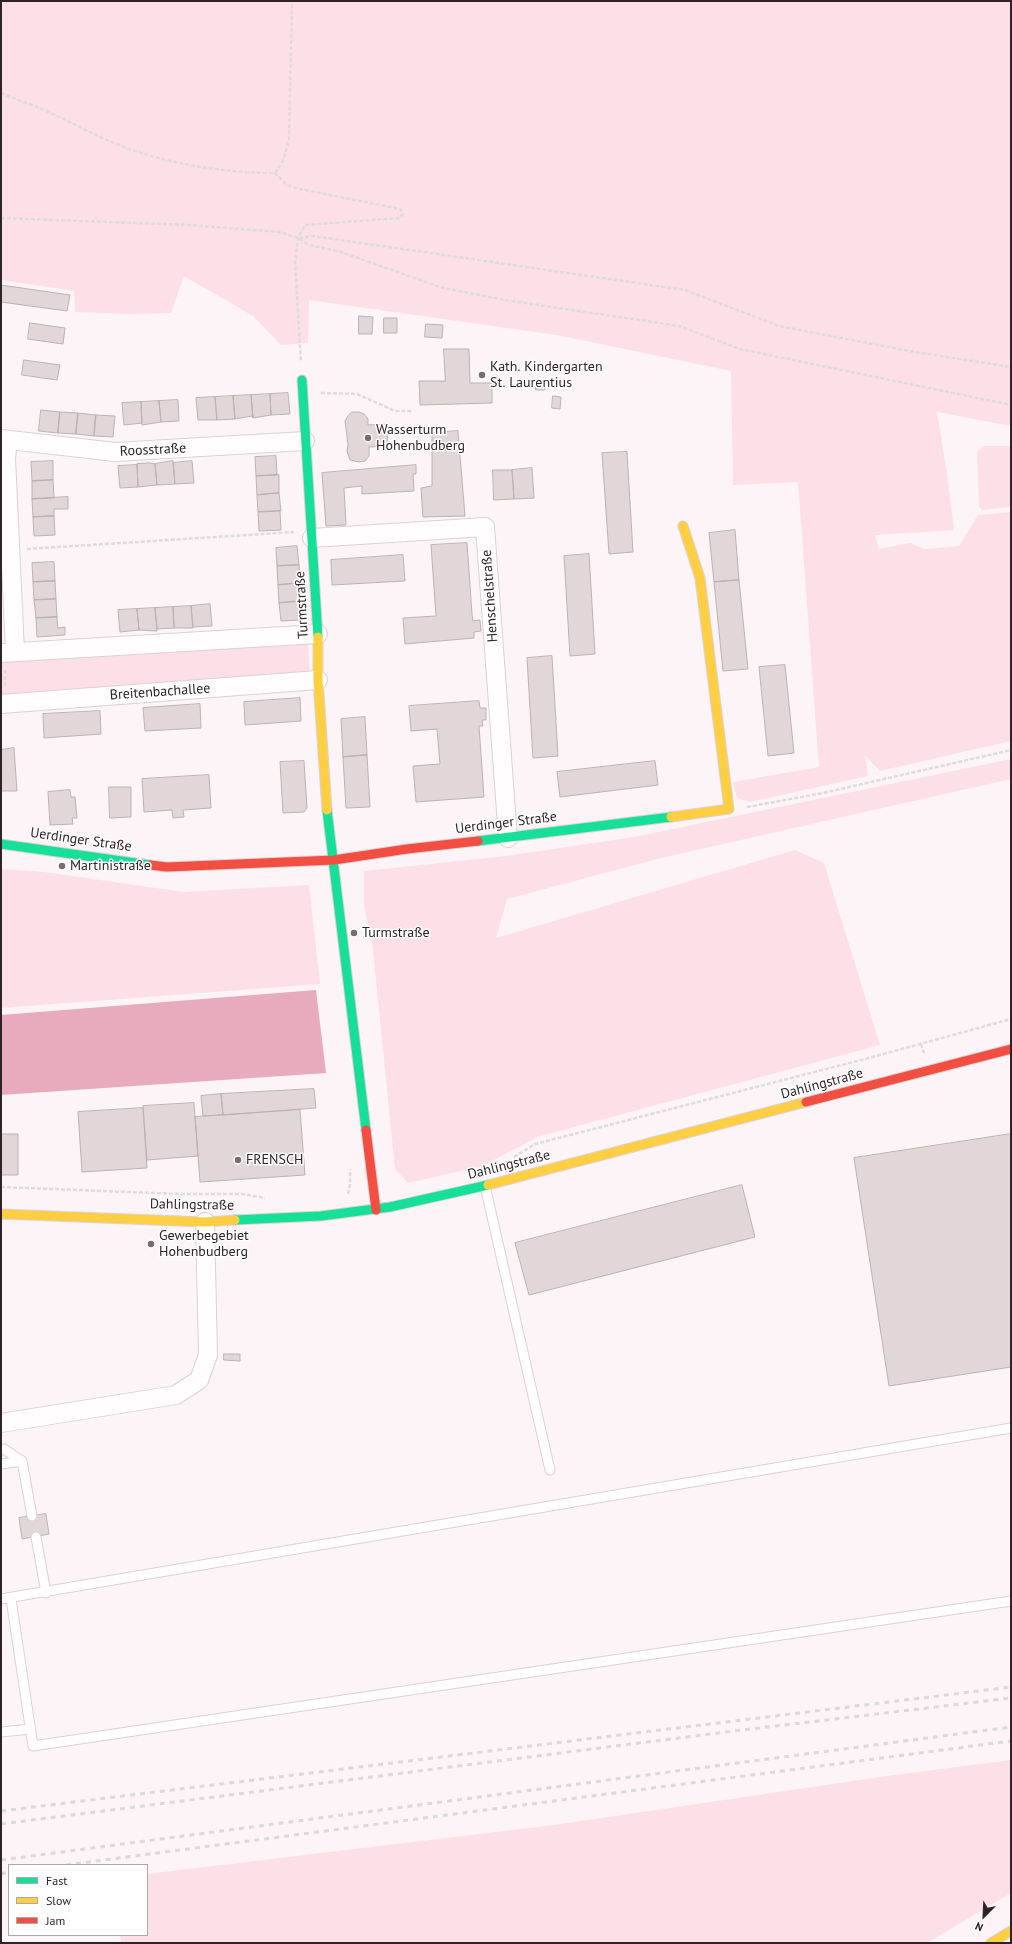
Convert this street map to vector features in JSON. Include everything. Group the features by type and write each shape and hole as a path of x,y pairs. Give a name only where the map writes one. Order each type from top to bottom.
{"street":[{"name":"Turmstraße","path":"302,380 318,634 318,680 325,791 376,1210"},
{"name":"Roosstraße","path":"5,440 115,452 305,441"},
{"path":"5,440 11,550 7,652 318,634"},
{"path":"683,526 700,578 729,809"},
{"name":"Henschelstraße","path":"312,535 485,527 508,838"},
{"name":"Breitenbachallee","path":"4,704 318,680"},
{"name":"Uerdinger Straße","path":"1,844 167,867 334,860 407,849 508,838 729,809"},
{"name":"Dahlingstraße","path":"1,1214 205,1222 321,1216 376,1210 485,1186 1011,1049"},
{"path":"1,1423 176,1395 199,1380 208,1355 205,1222"},
{"path":"992,1943 1011,1931"}],"lane":[{"path":"485,1186 550,1470"},
{"path":"1,1599 11,1599 1011,1428"},
{"path":"1,1450 4,1449 22,1461 32,1516"},
{"path":"1,1464 22,1461"},
{"path":"36,1536 46,1593"},
{"path":"11,1599 33,1746 1011,1601"},
{"path":"1,1732 31,1729"}],"path":[{"path":"275,173 283,161 289,140 292,1"},
{"path":"1,93 44,110 98,136 130,149 184,164 242,173 275,173 286,184 295,188 387,205 400,209 403,214 399,218 305,225 298,238 295,262 302,380"},
{"path":"1,218 189,225 280,232 298,238 309,245 341,252 443,288 505,300 679,326 740,349 1011,405"},
{"path":"298,238 313,236 685,290 779,326 908,351 1011,366"},
{"path":"303,393 356,394 395,411 412,411"},
{"path":"11,550 312,535"},
{"path":"4,704 7,652"},
{"path":"729,809 766,805 1011,750"},
{"path":"508,1161 535,1144 842,1065 1011,1019"},
{"path":"1,1186 179,1194 242,1194 270,1199"}],"shaded area":[{"path":"1,1 1011,1 1011,426 937,412 954,530 875,535 879,549 910,543 925,549 959,546 978,515 1011,512 1011,741 880,771 865,755 868,776 750,802 737,798 733,782 819,767 798,482 733,485 731,371 557,335 309,300 308,343 281,345 253,316 184,276 171,313 130,314 75,312 74,291 1,280"},
{"path":"984,446 1011,446 1011,507 982,510 979,506 977,452"},
{"path":"308,643 310,677 1,697 1,661"},
{"path":"1011,759 1011,779 661,858 507,899 496,938 795,850 824,863 880,1045 537,1137 483,1166 408,1183 395,1169 373,950 364,904 364,871 506,856 634,837"},
{"path":"1,869 44,872 184,892 309,885 320,984 1,1008"},
{"path":"316,990 326,1073 1,1095 1,1015"},
{"path":"1011,1760 1011,1893 927,1943 121,1943 120,1936 148,1936 148,1874 554,1825 887,1776"}],"building":[{"path":"1,285 70,295 67,311 1,302"},
{"path":"359,316 373,317 372,334 359,334"},
{"path":"384,318 397,318 397,333 384,333"},
{"path":"30,323 65,328 63,344 28,339"},
{"path":"426,324 443,325 442,338 425,337"},
{"path":"444,349 469,349 470,383 492,383 492,403 420,405 419,381 445,381"},
{"path":"24,360 60,365 57,380 22,375"},
{"path":"536,381 545,381 545,390 536,390"},
{"path":"288,393 290,414 271,415 270,394"},
{"path":"270,394 271,415 253,418 251,395"},
{"path":"251,395 253,418 252,416 235,419 233,396"},
{"path":"233,396 235,419 217,420 215,397"},
{"path":"553,396 561,397 560,409 552,408"},
{"path":"215,397 217,420 198,420 196,398"},
{"path":"178,400 179,421 161,422 159,401"},
{"path":"159,401 161,422 142,425 141,402"},
{"path":"141,402 142,423 124,425 122,403"},
{"path":"41,410 60,412 58,433 39,431"},
{"path":"60,412 78,413 76,434 58,433"},
{"name":"Wasserturm Hohenbudberg","path":"352,412 364,414 368,419 368,425 387,424 388,446 369,447 369,456 365,461 359,462 350,460 347,451 348,445 345,421"},
{"path":"78,413 96,415 94,436 76,434"},
{"path":"96,415 115,416 113,437 94,436"},
{"path":"458,431 465,516 423,517 421,488 432,486 432,433"},
{"path":"627,452 633,552 609,554 602,453"},
{"path":"276,456 277,475 256,476 255,457"},
{"path":"53,461 53,480 32,481 31,462"},
{"path":"173,461 175,484 157,485 155,464"},
{"path":"192,461 194,483 175,484 173,463"},
{"path":"137,464 155,464 157,485 138,487"},
{"path":"137,465 138,487 120,488 118,466"},
{"path":"416,465 416,474 413,474 414,491 362,494 362,486 344,488 346,525 326,526 322,473"},
{"path":"532,468 534,498 514,499 512,470"},
{"path":"493,470 512,470 514,499 494,500"},
{"path":"279,475 279,493 257,495 256,476"},
{"path":"53,480 54,498 32,499 32,481"},
{"path":"279,493 281,511 258,512 257,495"},
{"path":"68,497 68,509 54,509 54,516 33,517 32,499"},
{"path":"280,511 281,530 259,531 258,512"},
{"path":"54,516 55,535 34,536 33,517"},
{"path":"735,530 739,580 714,582 709,533"},
{"path":"467,543 473,621 480,620 481,631 474,632 474,638 405,644 403,618 436,616 431,545"},
{"path":"297,546 299,565 277,566 276,548"},
{"path":"589,554 595,654 570,656 564,556"},
{"path":"403,555 405,581 332,585 331,560"},
{"path":"54,562 55,581 33,582 32,563"},
{"path":"299,565 300,583 278,585 277,566"},
{"path":"739,580 748,669 723,671 714,582"},
{"path":"55,581 56,599 34,600 33,582"},
{"path":"300,583 301,601 279,603 278,585"},
{"path":"56,599 57,617 36,618 34,600"},
{"path":"301,601 302,620 281,621 279,603"},
{"path":"210,604 212,626 193,627 191,606"},
{"path":"191,606 193,628 174,628 173,607"},
{"path":"173,607 174,628 157,629 155,608"},
{"path":"155,608 157,631 139,630 137,609"},
{"path":"137,609 139,630 120,632 118,610"},
{"path":"57,617 58,628 65,627 65,635 37,637 36,618"},
{"path":"552,656 558,756 533,758 527,658"},
{"path":"785,665 794,753 768,756 759,667"},
{"path":"300,698 301,721 245,725 244,702"},
{"path":"479,701 480,708 486,708 486,720 482,720 483,726 479,726 484,797 416,802 413,766 440,764 437,729 411,731 409,706"},
{"path":"200,704 201,728 145,731 143,708"},
{"path":"100,711 101,734 44,738 43,714"},
{"path":"365,717 367,755 343,757 341,719"},
{"path":"14,748 17,791 1,791 1,750"},
{"path":"367,755 370,807 346,808 343,757"},
{"path":"304,761 307,808 304,812 283,813 280,762"},
{"path":"655,761 658,785 560,797 557,772"},
{"path":"209,775 211,808 183,810 184,817 173,818 172,810 144,812 142,779"},
{"path":"109,787 131,787 131,817 110,818"},
{"path":"70,790 71,797 75,797 77,818 72,818 73,824 50,825 48,792"},
{"path":"314,1089 316,1108 223,1115 221,1094"},
{"path":"221,1094 223,1115 203,1116 201,1096"},
{"path":"194,1103 198,1156 147,1160 143,1106"},
{"path":"143,1108 147,1168 82,1172 78,1112"},
{"path":"300,1110 305,1175 200,1182 195,1117"},
{"path":"1,1134 18,1134 18,1175 1,1175"},
{"path":"1011,1134 1011,1367 889,1386 854,1158"},
{"path":"742,1185 755,1237 529,1295 515,1243"},
{"path":"224,1354 240,1354 240,1361 224,1360"},
{"path":"46,1514 49,1534 22,1539 19,1518"}],"railway":[{"path":"1,1811 1011,1687"},
{"path":"1,1824 734,1731 1011,1698"},
{"path":"1,1860 1011,1727"},
{"path":"74,1864 1011,1741"},
{"path":"1,1874 8,1872"}],"traffic: fast":[{"path":"302,380 318,637"},
{"path":"327,810 366,1130"},
{"path":"478,841 671,817"},
{"path":"1,844 150,865"},
{"path":"235,1220 321,1216 390,1207 488,1185"}],"traffic: slow":[{"path":"671,817 729,809 700,578 683,526"},
{"path":"318,637 318,680 327,810"},
{"path":"488,1185 806,1102"},
{"path":"1,1214 205,1222 235,1220"},
{"path":"991,1943 1011,1931"}],"traffic: jam":[{"path":"150,865 167,867 334,860 407,849 478,841"},
{"path":"806,1102 1011,1049"},
{"path":"366,1130 376,1210"}],"place":[{"name":"Kath. Kindergarten St. Laurentius","path":"482,375"},
{"name":"Wasserturm Hohenbudberg","path":"368,438"},
{"name":"Martinistraße","path":"62,866"},
{"name":"Turmstraße","path":"354,933"},
{"name":"FRENSCH","path":"238,1160"},
{"name":"Gewerbegebiet Hohenbudberg","path":"151,1244"}]}
